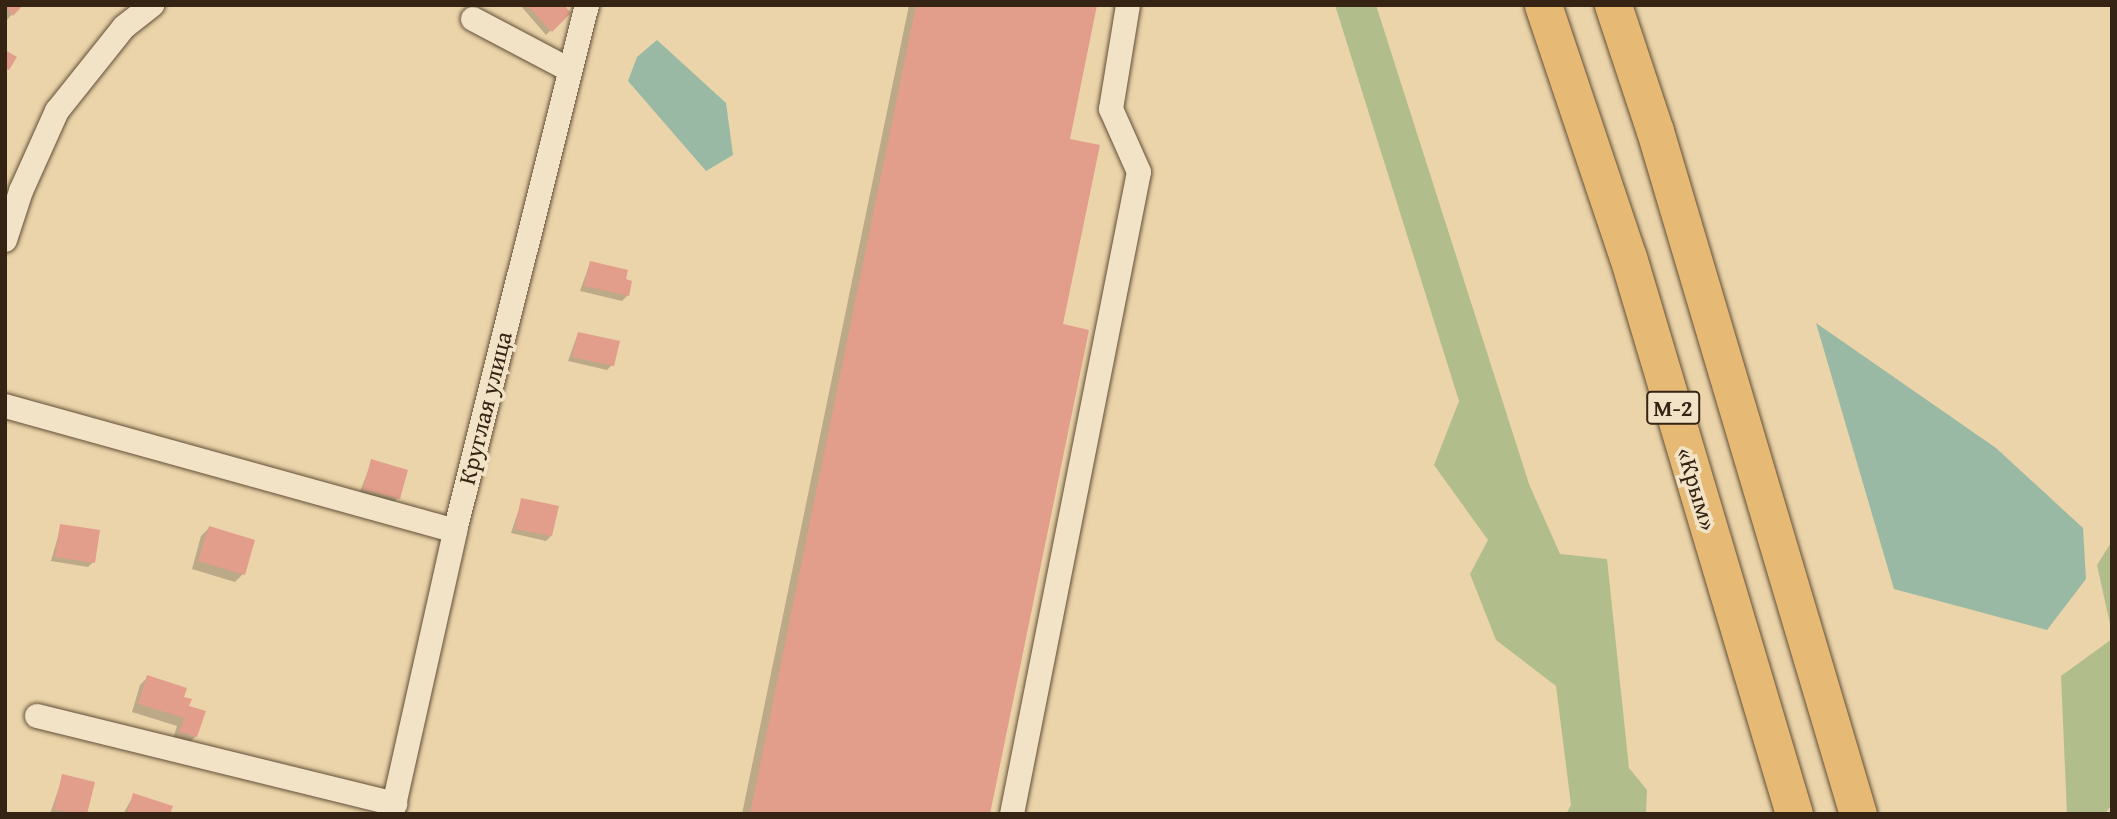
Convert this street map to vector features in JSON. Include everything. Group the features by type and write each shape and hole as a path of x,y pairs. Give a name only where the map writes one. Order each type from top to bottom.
{"highway":[{"name":"«Крым»","path":"1543,5 1628,257 1794,814"},
{"name":"М-2","path":"1613,5 1659,145 1858,814"}],"street":[{"path":"5,240 21,191 57,111 124,27 152,5"},
{"name":"Круглая улица","path":"394,809 455,531 568,69 587,5"},
{"path":"1012,814 1139,172 1111,109 1128,5"},
{"path":"473,19 568,69"},
{"path":"5,406 455,531"},
{"path":"37,716 394,809"}],"shaded area":[{"path":"1335,5 1376,5 1529,484 1560,554 1607,559 1629,768 1647,790 1646,814 1566,814 1571,805 1556,686 1496,640 1470,574 1488,540 1434,465 1459,401"},
{"path":"657,40 726,103 733,155 706,171 628,81 637,57"},
{"path":"1816,323 1996,448 2083,528 2086,579 2047,630 1894,589"},
{"path":"2112,541 2112,633 2097,565"},
{"path":"2112,639 2112,804 2105,814 2067,814 2061,676"}],"building":[{"path":"5,5 23,5 13,16"},
{"path":"527,5 564,5 571,13 552,32"},
{"path":"916,5 1097,5 1070,139 1100,145 1063,324 1089,330 990,814 750,814"},
{"path":"5,50 17,57 9,70 5,68"},
{"path":"590,261 628,270 626,279 632,281 629,296 584,286"},
{"path":"578,332 620,341 614,366 572,357"},
{"path":"371,459 408,470 400,499 363,489"},
{"path":"521,498 559,506 552,536 515,529"},
{"path":"60,524 100,530 95,563 55,557"},
{"path":"209,526 255,540 245,575 198,561"},
{"path":"147,675 187,688 184,697 192,699 189,706 206,711 197,737 179,732 184,718 138,704"},
{"path":"62,774 95,782 87,814 54,810"},
{"path":"133,793 173,806 170,814 127,814"}]}
